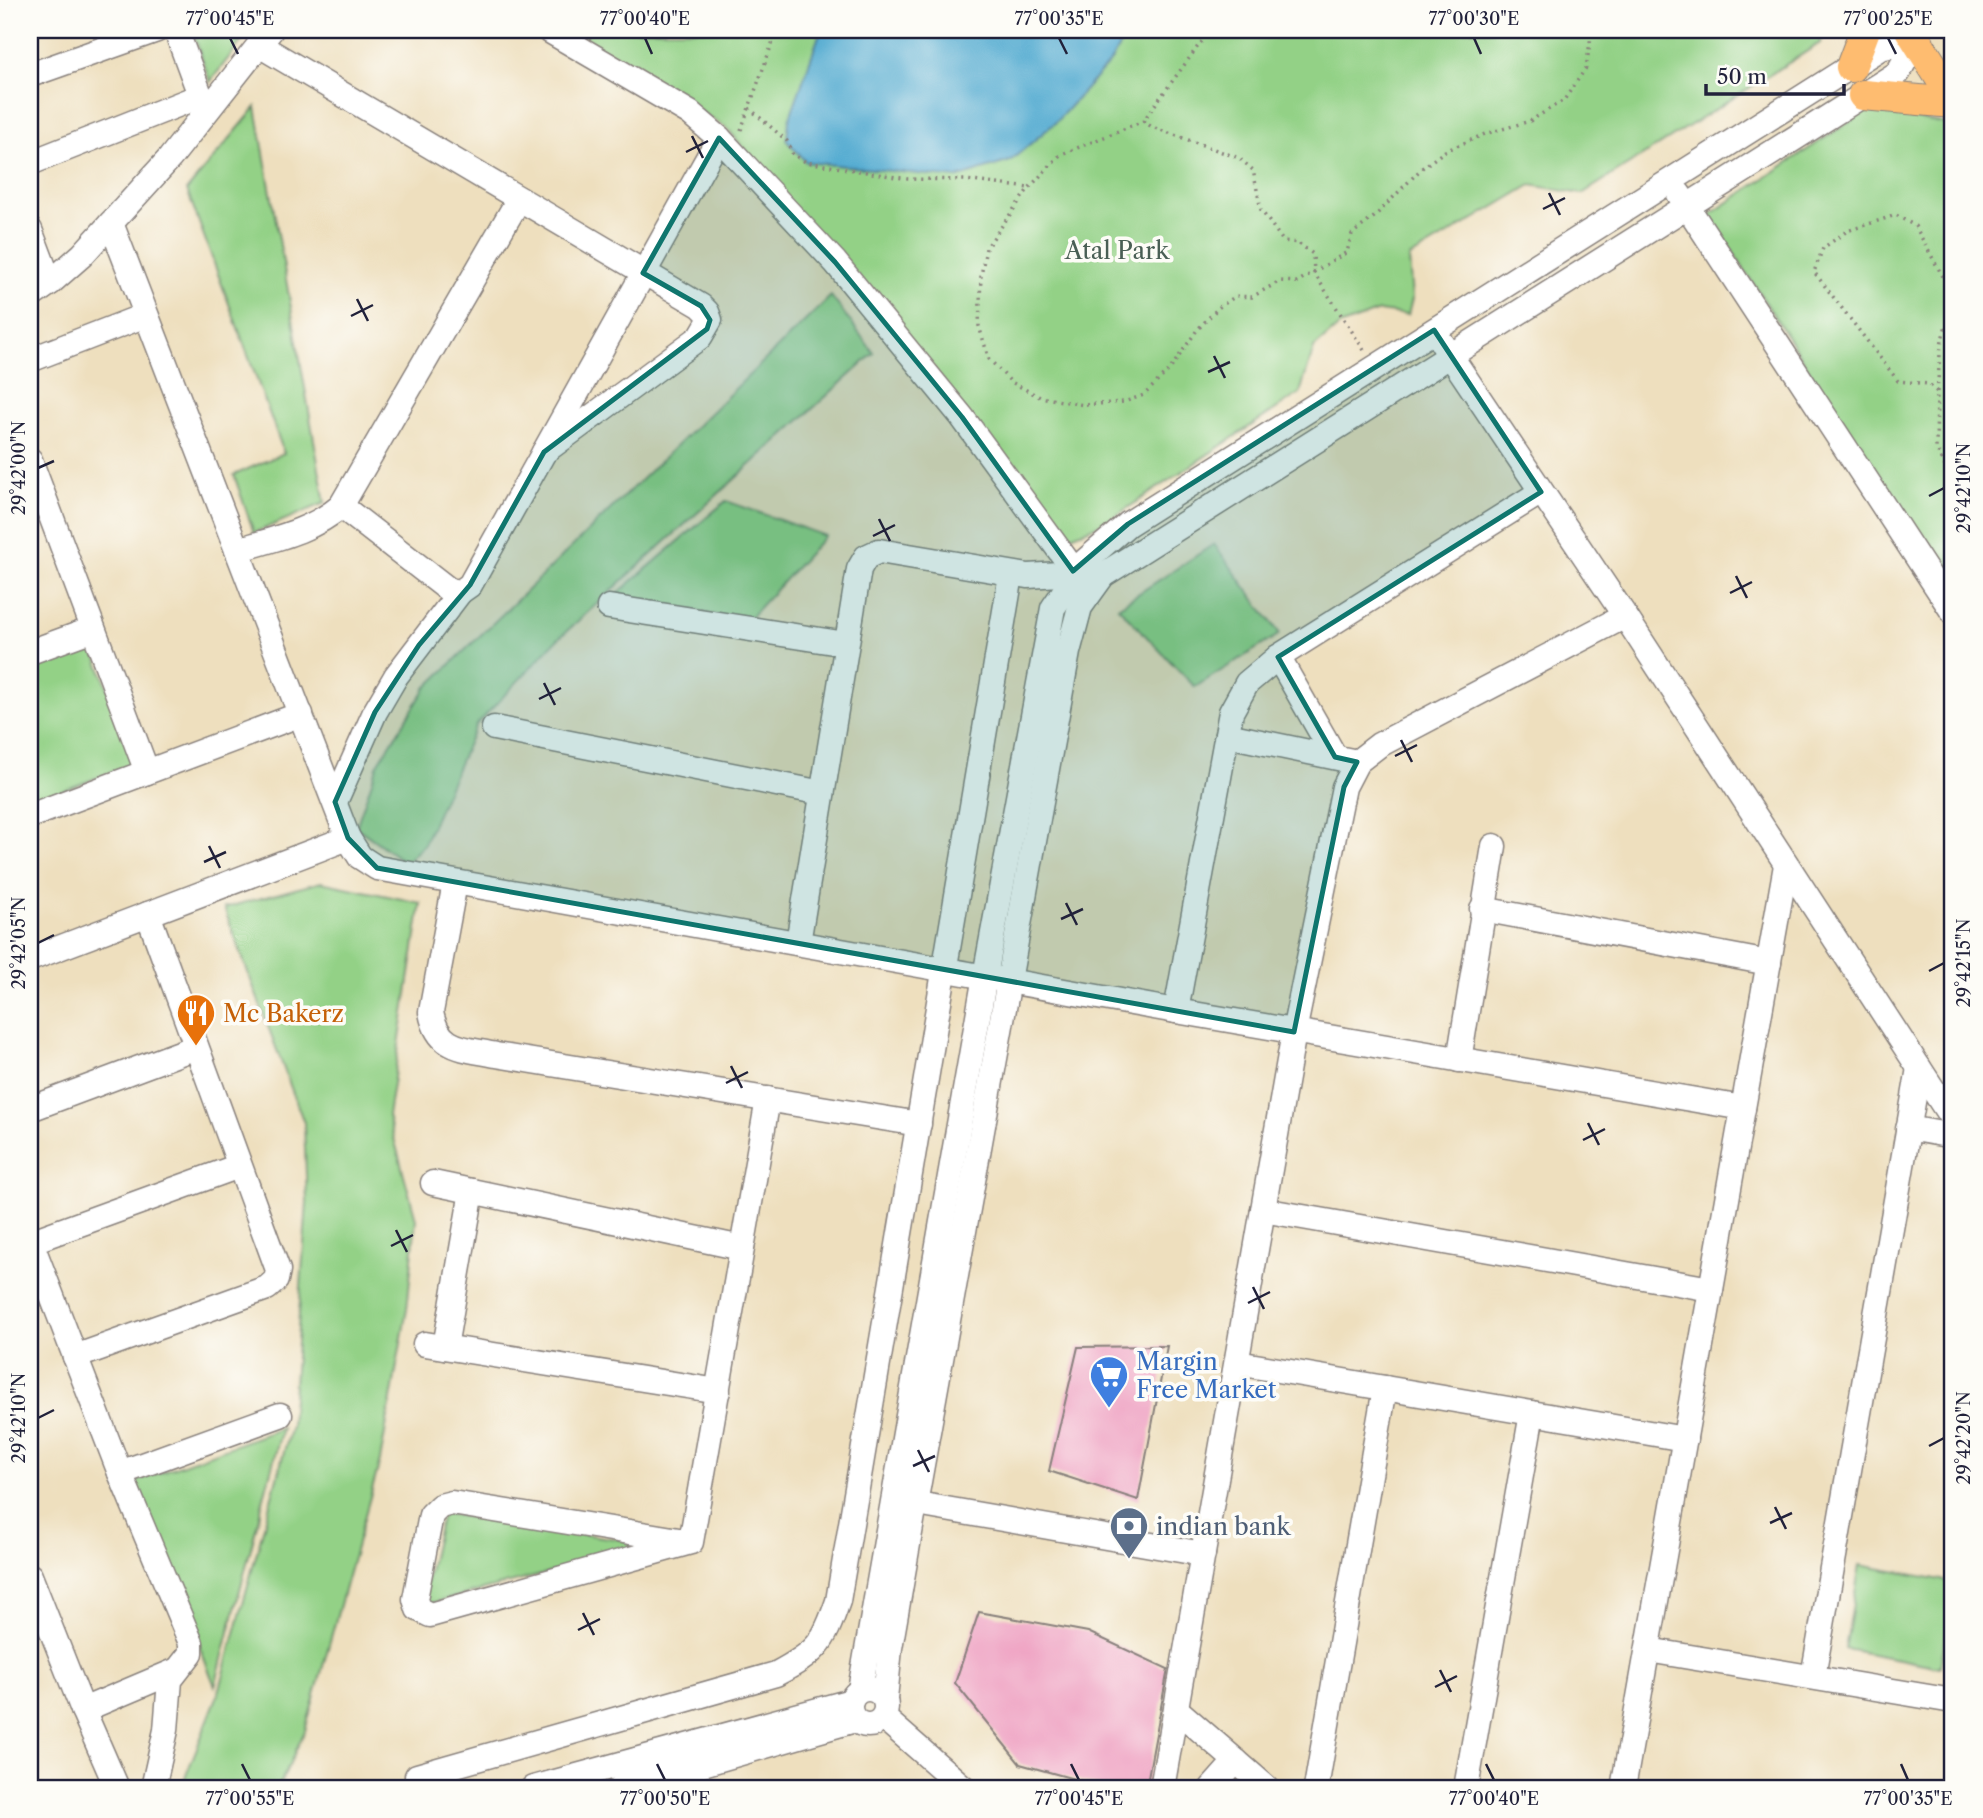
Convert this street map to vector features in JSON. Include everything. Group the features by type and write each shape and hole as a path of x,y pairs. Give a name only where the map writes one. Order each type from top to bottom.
{"main road":[{"path":"1851,67 1865,30"},
{"path":"1913,35 1953,97"},
{"path":"1863,95 1953,103"}],"street":[{"path":"30,75 157,30"},
{"path":"176,30 203,104"},
{"path":"548,30 690,113 726,146 835,262 962,417 1083,582"},
{"path":"904,1502 884,1708 876,1724 868,1726 855,1704 904,1502 970,1131 1009,981 1068,652 1080,607 1085,561 1128,524 1880,48 1913,35"},
{"path":"970,1131 985,976 1053,608 1083,582 1103,575 1898,73 1913,35"},
{"path":"40,290 82,255 170,158 203,104 265,37 519,199 707,312 710,320 701,337 544,452"},
{"path":"30,163 203,104"},
{"path":"335,803 375,712 411,655 460,592 470,585 643,273 726,146"},
{"path":"1671,181 1953,612"},
{"path":"237,550 306,529 325,520 341,506 519,199"},
{"path":"111,223 348,838 360,857 377,868 1176,1011 1743,1108"},
{"path":"30,230 40,290"},
{"path":"30,360 146,315"},
{"path":"1434,330 1625,616 1953,1119"},
{"path":"30,460 39,515 93,629 147,772"},
{"path":"1176,1011 1231,712 1247,683 1278,657 1541,492"},
{"path":"341,506 449,590 460,592"},
{"path":"798,943 859,569 866,557 880,551 1011,575 1083,582"},
{"path":"417,1776 776,1674 806,1658 827,1634 838,1601 1011,575"},
{"path":"609,607 846,644"},
{"path":"1227,734 1346,760 1625,616"},
{"path":"30,652 93,629"},
{"path":"1162,1788 1294,1031 1344,787 1346,760 1278,657"},
{"path":"30,816 300,714"},
{"path":"494,729 822,793"},
{"path":"30,959 348,838"},
{"path":"1459,1060 1494,846"},
{"path":"1623,1788 1786,865"},
{"path":"455,883 431,1012 434,1028 444,1041 496,1055 919,1124"},
{"path":"1482,909 1769,963"},
{"path":"75,1357 267,1288 276,1280 278,1270 148,914"},
{"path":"30,1109 196,1047"},
{"path":"1813,1677 1919,1068"},
{"path":"691,1542 768,1098"},
{"path":"1908,1128 1953,1136"},
{"path":"83,1710 175,1671 186,1662 191,1653 191,1643 120,1473 30,1242 239,1166"},
{"path":"433,1183 742,1248"},
{"path":"472,1191 435,1345 718,1391"},
{"path":"1263,1210 1711,1289"},
{"path":"1237,1363 1685,1438"},
{"path":"1316,1788 1385,1388"},
{"path":"1466,1788 1532,1413"},
{"path":"120,1473 280,1415"},
{"path":"904,1502 1203,1554"},
{"path":"452,1503 691,1542 430,1615 418,1609 415,1599 430,1515 440,1506 452,1503"},
{"path":"30,1576 117,1788"},
{"path":"1648,1650 1953,1701"},
{"path":"153,1788 166,1730 170,1680 175,1671"},
{"path":"620,1788 855,1704 874,1690 884,1708 964,1788"},
{"path":"533,1788 855,1704"},
{"path":"1176,1709 1267,1788"},
{"path":"1212,1788 1236,1761"}],"path":[{"path":"726,146 749,108 777,30"},
{"path":"1210,30 1143,121 1060,155 1030,188 986,248 981,275 979,326 989,359 1011,382 1040,397 1084,405 1124,402 1144,395 1171,368 1197,330 1218,309 1237,296 1252,297 1280,281 1297,282 1314,272 1347,252 1353,234 1374,218 1422,168 1445,151 1485,134 1530,121 1564,100 1586,68 1592,30"},
{"path":"749,108 787,141 793,155 806,162 908,179 965,180 1030,188"},
{"path":"1143,121 1152,127 1238,158 1253,170 1261,210 1283,241 1298,243 1313,254 1314,272 1376,368"},
{"path":"1937,392 1929,384 1898,381 1814,272 1822,248 1847,231 1896,215 1915,226 1953,295"},
{"path":"1953,312 1943,337 1937,392 1936,448 1953,482"}],"highlighted area":[{"path":"719,138 835,262 962,417 1073,571 1128,524 1434,330 1541,492 1278,657 1335,757 1357,762 1344,787 1294,1032 377,868 348,838 335,802 375,712 419,645 470,585 544,452 707,329 710,320 701,306 643,273"}],"green space":[{"path":"192,30 250,30 210,82"},
{"name":"Atal Park","path":"564,30 1824,30 1820,43 1582,194 1531,185 1409,258 1412,299 1408,315 1379,311 1339,326 1314,348 1300,393 1108,521 1069,537 727,128"},
{"path":"256,107 325,503 254,533 234,475 284,453 187,190"},
{"path":"1867,110 1948,124 1953,132 1953,593 1709,215"},
{"path":"831,296 874,353 557,640 476,725 424,844 406,863 356,827 378,764 426,688"},
{"path":"726,501 825,536 746,622 617,594"},
{"path":"1214,544 1280,634 1195,687 1118,607"},
{"path":"90,640 136,763 30,803 30,662"},
{"path":"321,882 421,903 388,1116 416,1219 407,1309 380,1461 305,1731 278,1788 181,1788 219,1692 291,1426 307,1202 304,1123 224,908"},
{"path":"282,1428 215,1686 134,1482"},
{"path":"442,1513 657,1545 421,1606"},
{"path":"1860,1565 1953,1582 1953,1597 1940,1667 1845,1649"}],"water":[{"path":"821,30 1128,30 1111,61 1056,122 1010,161 957,178 806,162 787,141 789,120"}],"building":[{"name":"Margin Free Market","path":"1167,1346 1138,1500 1049,1471 1078,1347"},
{"path":"979,1612 1088,1632 1168,1669 1146,1788 1107,1788 1020,1764 955,1683"}],"place":[{"name":"Mc Bakerz","path":"196,1047"},
{"name":"Margin Free Market","path":"1109,1409"},
{"name":"indian bank","path":"1129,1560"}]}
